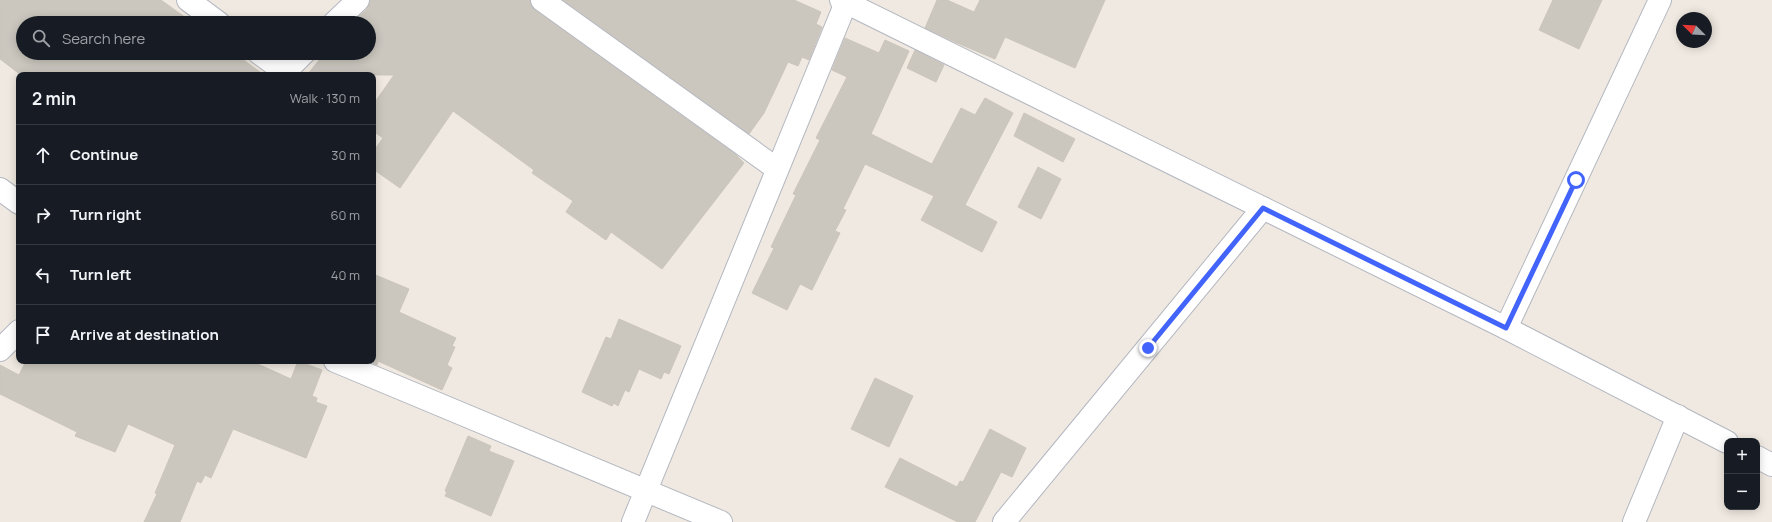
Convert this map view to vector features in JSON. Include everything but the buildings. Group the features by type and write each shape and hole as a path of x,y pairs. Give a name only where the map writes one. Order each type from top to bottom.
{"street":[{"path":"188,0 210,16"},
{"path":"341,16 358,0"},
{"path":"542,0 777,169"},
{"path":"1506,328 1660,0"},
{"path":"633,522 844,1 1506,328 1724,440"},
{"path":"267,60 281,72"},
{"path":"285,72 297,60"},
{"path":"0,189 16,201"},
{"path":"1004,522 1263,208"},
{"path":"0,350 16,334"},
{"path":"342,364 721,522"},
{"path":"1634,522 1678,416"},
{"path":"1760,459 1772,465"}],"route":[{"path":"1148,348 1263,208 1506,328 1576,180"}]}
